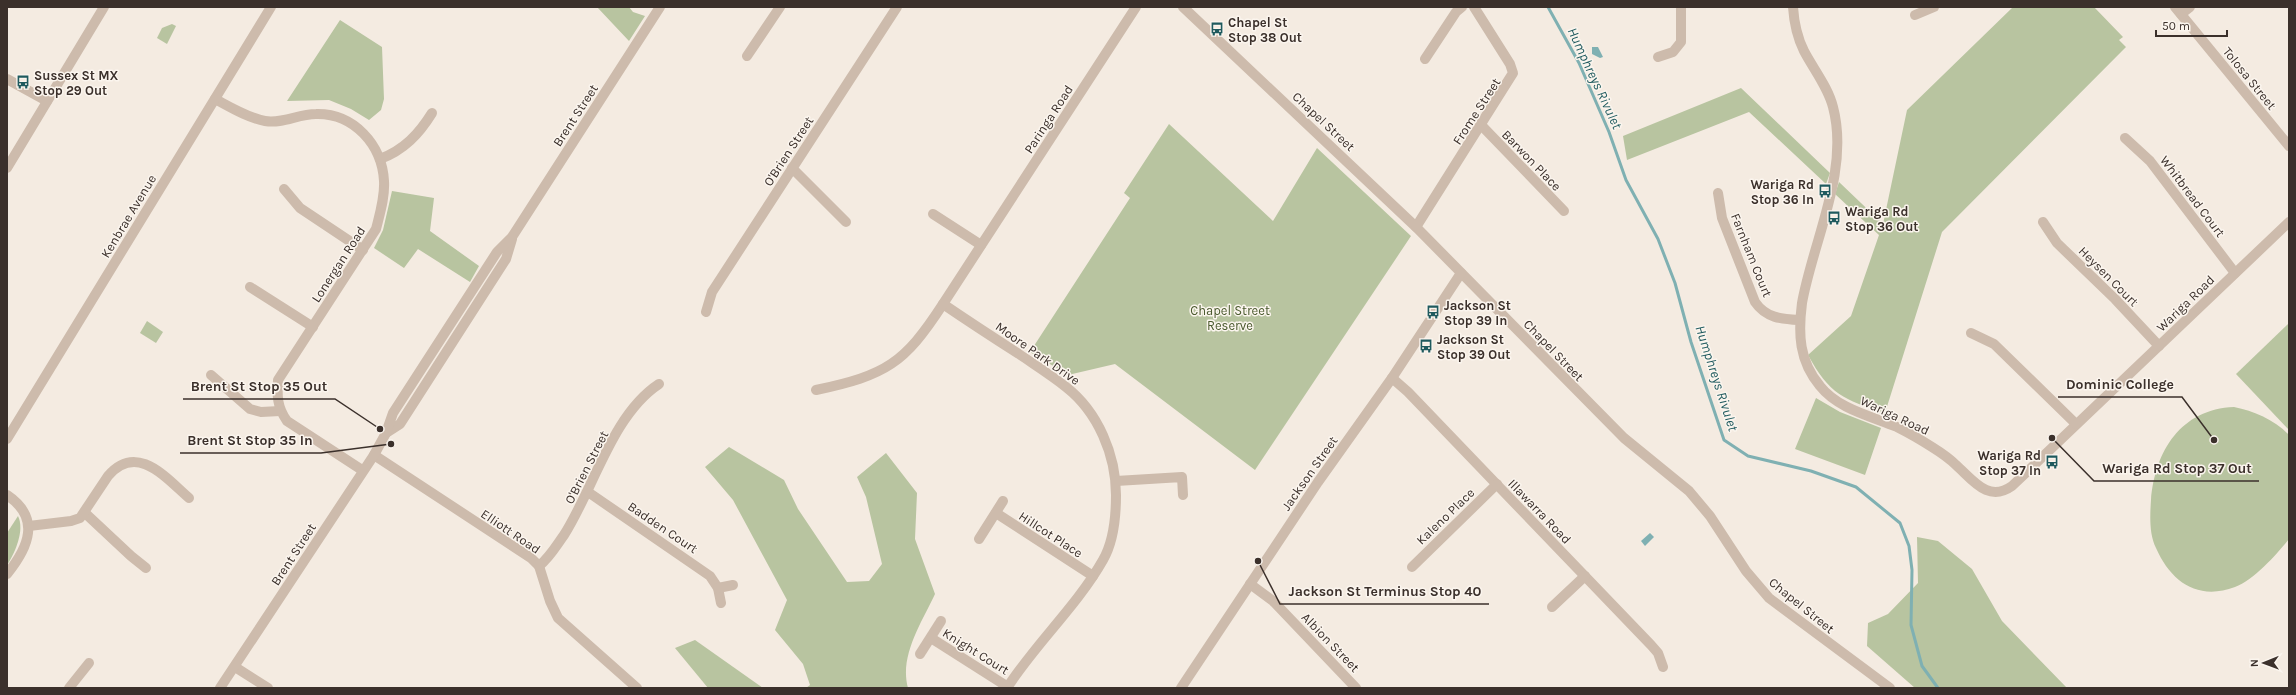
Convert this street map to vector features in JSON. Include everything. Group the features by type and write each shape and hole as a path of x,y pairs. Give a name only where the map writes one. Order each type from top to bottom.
{"street":[{"path":"7,168 104,7"},
{"name":"Kenbrae Avenue","path":"7,439 271,7"},
{"name":"Brent Street","path":"220,688 362,470 374,455 386,433 393,413 497,252 512,237 660,7"},
{"path":"747,56 780,7"},
{"name":"O'Brien Street","path":"706,312 712,292 897,7"},
{"name":"Paringa Road","path":"816,390 859,380 893,364 915,344 943,304 1136,7"},
{"name":"Chapel Street","path":"1183,7 1416,227 1624,438 1689,491 1710,516 1746,571 1769,598 1890,688"},
{"path":"1425,59 1456,12 1462,7"},
{"name":"Frome Street","path":"1416,227 1511,80 1513,70 1474,7"},
{"path":"1658,57 1673,52 1682,42 1681,7"},
{"name":"Wariga Road","path":"1793,7 1798,36 1804,50 1829,94 1838,132 1833,181 1805,286 1799,320 1801,354 1812,376 1826,394 1839,403 1898,428 1924,442 1942,454 1979,487 1988,492 2000,492 2012,486 2289,222"},
{"path":"1915,15 1934,7"},
{"path":"2178,10 2190,7"},
{"name":"Tolosa Street","path":"2178,10 2289,146"},
{"path":"7,79 47,101"},
{"name":"Lonergan Road","path":"215,99 264,121 282,122 316,114 332,116 351,123 363,132 380,159 384,182 382,206 376,229 278,380 277,397 280,411"},
{"path":"380,159 397,153 414,138 432,113"},
{"name":"Barwon Place","path":"1482,126 1564,211"},
{"name":"Whitbread Court","path":"2125,138 2150,161 2236,273"},
{"path":"792,168 846,222"},
{"path":"284,189 300,208 363,250"},
{"name":"Farnham Court","path":"1718,193 1722,218 1755,302 1760,309 1772,317 1799,320"},
{"path":"933,214 981,245"},
{"name":"Heysen Court","path":"2043,222 2057,243 2115,299 2159,346"},
{"name":"Jackson Street","path":"1181,688 1318,482 1392,378 1461,273"},
{"path":"250,287 313,327"},
{"name":"Moore Park Drive","path":"943,304 1054,378 1076,395 1095,420 1104,436 1110,452 1116,482 1115,518 1111,538 1104,558 1093,576 1008,687"},
{"path":"1972,333 1994,344 2076,424"},
{"path":"211,375 250,409 261,412 280,411 287,421 362,470"},
{"name":"Illawarra Road","path":"1392,378 1408,392 1651,645 1658,653 1663,667"},
{"name":"O'Brien Street","path":"539,566 551,554 577,515 611,444 632,410 643,397 659,384"},
{"name":"Elliott Road","path":"374,455 531,558 539,566 550,600 558,618 637,688"},
{"path":"29,526 71,521 85,513 108,476 114,470 126,463 140,462 152,467 189,498"},
{"path":"1116,482 1182,472 1183,495"},
{"name":"Kaleno Place","path":"1412,567 1497,484"},
{"name":"Badden Court","path":"588,492 687,558 710,576 718,588 722,603"},
{"path":"7,495 23,509 29,526 22,553 7,574"},
{"path":"979,539 1003,501"},
{"path":"85,513 146,568"},
{"name":"Hillcot Place","path":"996,513 1093,576"},
{"path":"1552,607 1585,576"},
{"name":"Albion Street","path":"1250,584 1273,601 1356,688"},
{"path":"718,588 733,585"},
{"name":"Knight Court","path":"920,654 941,621"},
{"name":"Knight Court","path":"931,638 1008,687"},
{"path":"69,688 89,663"},
{"path":"235,666 268,688"}],"green space":[{"path":"597,7 629,7 633,12 645,16 629,41"},
{"path":"2013,7 2094,7 2123,37 2119,40 2126,47 1942,232 1885,413 1858,404 1839,394 1831,387 1823,379 1808,355 1851,316 1879,235 1835,194 1839,182 1883,224 1907,110"},
{"path":"340,20 382,47 384,99 381,110 369,120 351,109 329,100 287,101"},
{"path":"172,24 176,26 167,44 157,38 162,28"},
{"path":"1741,88 1830,173 1826,184 1749,112 1627,160 1623,136"},
{"name":"Chapel Street Reserve","path":"1169,124 1273,221 1317,148 1411,236 1255,470 1115,364 1068,375 1030,352 1130,198 1124,193"},
{"path":"392,191 434,198 430,231 479,266 470,282 418,249 404,268 374,248 383,230"},
{"path":"147,321 163,332 156,343 140,333"},
{"path":"2289,323 2289,430 2236,374"},
{"path":"1816,398 1840,412 1881,428 1865,475 1795,449"},
{"path":"2234,407 2264,417 2289,435 2289,539 2265,566 2250,579 2235,587 2222,591 2209,592 2187,586 2169,570 2162,560 2152,537 2150,518 2151,500 2158,465 2174,436 2186,424 2199,415 2215,410"},
{"path":"729,447 784,480 798,509 847,582 869,581 882,564 866,497 857,477 886,453 917,493 915,539 935,594 918,628 909,652 906,676 908,688 806,688 810,685 803,664 775,630 787,600 733,500 705,467"},
{"path":"18,516 20,522 20,534 16,548 7,565 7,533"},
{"path":"1917,537 1938,541 1972,569 2002,621 2067,688 1915,688 1867,646 1868,623 1888,614 1918,583"},
{"path":"695,640 763,688 708,688 675,648"}],"water":[{"path":"1592,47 1598,47 1603,57 1600,58 1592,54"},
{"path":"1650,533 1654,537 1645,546 1641,541"}],"waterway":[{"name":"Humphreys Rivulet","path":"1548,7 1579,63 1609,132 1626,180 1658,239 1675,283 1691,342 1724,440 1748,456 1811,471 1856,487 1900,523 1909,546 1912,570 1911,625 1922,666 1938,688"}],"place":[{"name":"Chapel St Stop 38 Out","path":"1217,29"},
{"name":"Sussex St MX Stop 29 Out","path":"23,82"},
{"name":"Wariga Rd Stop 36 In","path":"1825,191"},
{"name":"Wariga Rd Stop 36 Out","path":"1834,218"},
{"name":"Jackson St Stop 39 In","path":"1433,312"},
{"name":"Jackson St Stop 39 Out","path":"1426,346"},
{"name":"Brent St Stop 35 Out","path":"380,429"},
{"name":"Wariga Rd Stop 37 Out","path":"2052,438"},
{"name":"Dominic College","path":"2214,440"},
{"name":"Brent St Stop 35 In","path":"391,444"},
{"name":"Wariga Rd Stop 37 In","path":"2052,462"},
{"name":"Jackson St Terminus Stop 40","path":"1258,561"}]}
